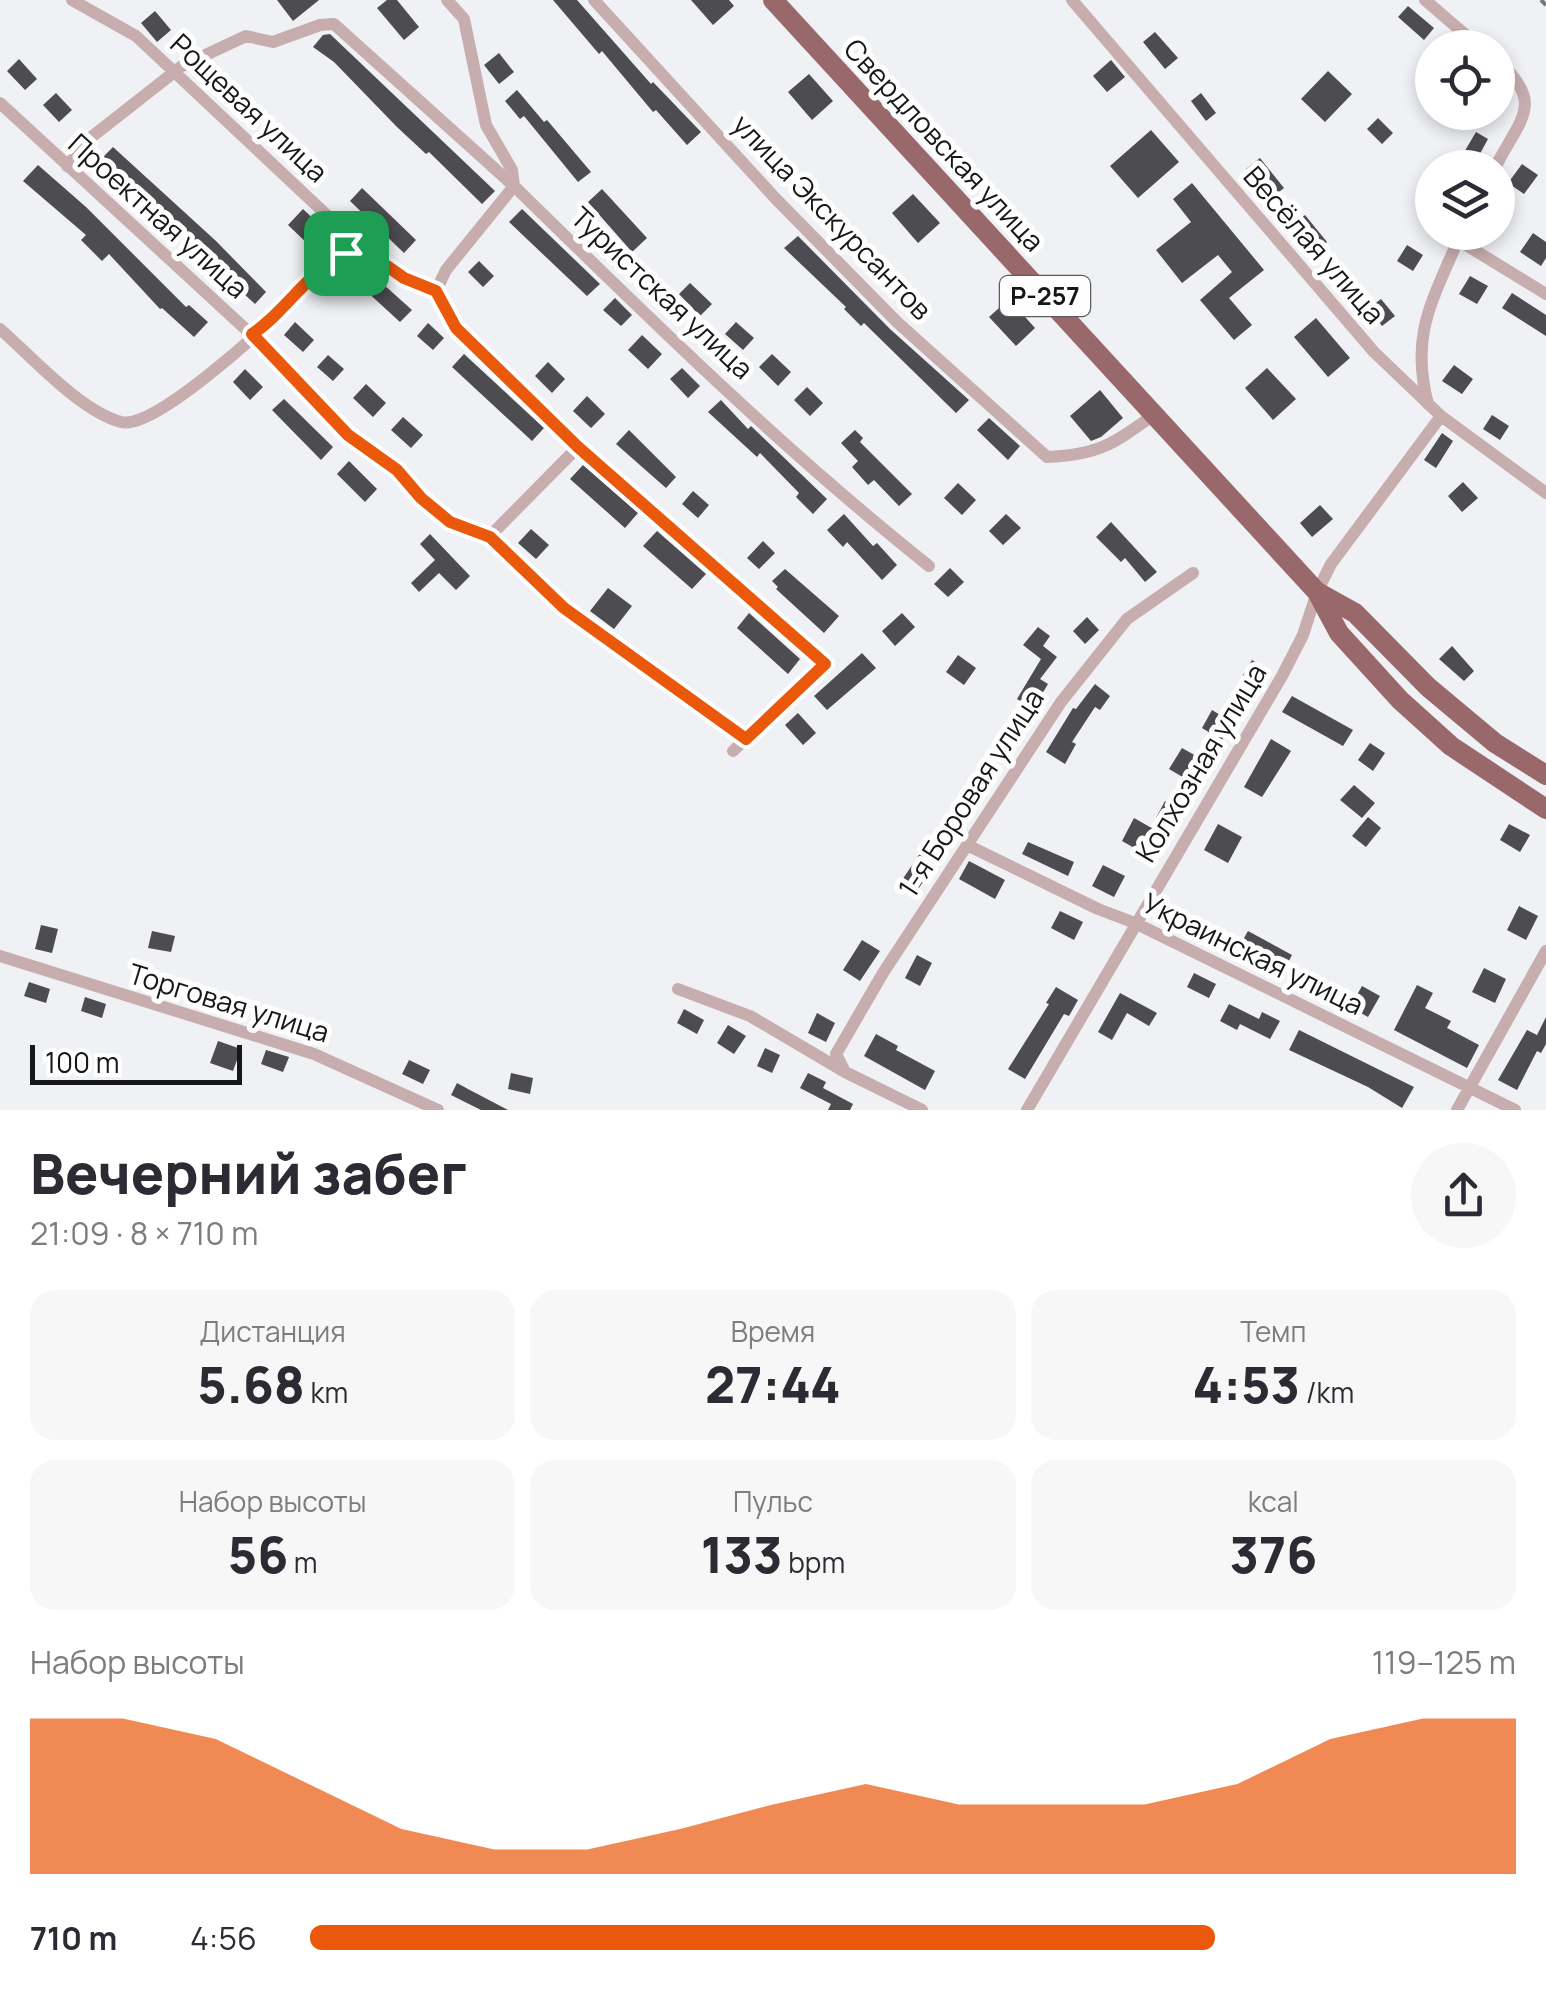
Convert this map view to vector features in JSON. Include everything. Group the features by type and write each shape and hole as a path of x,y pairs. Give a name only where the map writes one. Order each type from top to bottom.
{"highway":[{"name":"Свердловская улица","path":"773,0 1317,592 1339,633 1400,700 1451,746 1546,809"},
{"name":"Свердловская улица","path":"1317,592 1355,614 1428,687 1495,743 1546,775"}],"street":[{"name":"Рощевая улица","path":"72,0 136,36 364,250 404,278 436,291"},
{"path":"447,0 464,19"},
{"name":"Туристская улица","path":"460,0 486,125 512,170 514,186 645,314 850,503 929,566"},
{"name":"улица Экскурсантов","path":"594,0 776,199 897,322 1046,457 1084,456 1110,446 1155,414"},
{"name":"Весёлая улица","path":"1072,0 1348,322 1428,406 1546,493"},
{"path":"1425,0 1460,30"},
{"path":"66,166 89,139 174,73 246,36 273,42 320,25 334,24 514,186 446,270 436,291 456,328 578,447 825,664 734,751"},
{"path":"1505,150 1526,110 1528,96 1515,76"},
{"name":"Проектная улица","path":"0,103 252,334 348,435 397,470 421,498 450,522 490,537 564,608 746,739"},
{"path":"0,329 99,412 124,424 136,423 164,410 268,324 336,257 364,250"},
{"path":"1428,406 1420,372 1421,340 1426,316 1454,250"},
{"path":"1481,250 1546,294"},
{"name":"Колхозная улица","path":"1027,1110 1282,676 1331,564 1441,416"},
{"path":"490,537 578,447"},
{"name":"1-я Боровая улица","path":"844,1072 836,1054 882,974 1061,702 1127,619 1192,573"},
{"name":"Украинская улица","path":"967,845 1098,909 1135,922 1516,1110"},
{"path":"1457,1110 1546,951"},
{"name":"Торговая улица","path":"0,956 314,1054 438,1110"},
{"path":"678,989 750,1016 844,1072 922,1110"}],"building":[{"path":"277,0 319,0 293,21"},
{"path":"387,0 397,0 419,27 404,40 377,8"},
{"path":"553,0 577,0 651,84 701,132 687,145"},
{"path":"691,0 729,0 734,6 713,25"},
{"path":"1408,6 1434,28 1415,32 1398,17"},
{"path":"155,11 171,30 157,42 141,23"},
{"path":"1155,32 1178,58 1165,69 1143,42"},
{"path":"330,34 495,191 482,204 397,127 334,62 313,47 323,35"},
{"path":"499,53 514,72 499,84 484,65"},
{"path":"19,59 37,79 25,90 7,71"},
{"path":"1111,60 1125,77 1107,92 1093,76"},
{"path":"1328,71 1352,94 1325,122 1301,99"},
{"path":"809,74 833,101 812,120 788,92"},
{"path":"517,90 591,172 578,182 524,116 520,119 505,101"},
{"path":"56,93 72,110 59,122 43,105"},
{"path":"1201,93 1216,113 1206,121 1191,101"},
{"path":"1378,118 1393,133 1382,144 1367,129"},
{"path":"1151,130 1179,162 1138,198 1110,166"},
{"path":"1476,132 1488,139 1482,150 1465,150"},
{"path":"113,147 266,292 255,304 99,161"},
{"path":"1260,158 1284,188 1270,199 1246,169"},
{"path":"1522,164 1538,175 1524,194 1515,188 1515,174"},
{"path":"38,165 186,307 189,305 208,322 194,337 160,309 109,254 102,261 81,240 86,235 23,181"},
{"path":"1192,183 1264,270 1229,298 1252,325 1234,340 1200,300 1232,272 1218,255 1182,283 1156,250 1191,222 1173,199"},
{"path":"362,188 416,240 404,253 350,201"},
{"path":"602,189 647,238 632,252 588,202"},
{"path":"913,194 940,223 918,243 892,213"},
{"path":"303,209 324,229 309,245 288,225"},
{"path":"522,209 600,284 587,296 509,222"},
{"path":"1305,215 1327,242 1314,252 1293,225"},
{"path":"1533,233 1546,242 1546,258 1541,266 1520,252"},
{"path":"798,236 890,329 969,400 956,413 784,248"},
{"path":"1407,245 1423,255 1413,271 1397,261"},
{"path":"479,261 494,276 483,287 468,272"},
{"path":"364,267 412,310 400,322 353,279"},
{"path":"1470,276 1488,286 1477,304 1459,294"},
{"path":"690,283 712,304 700,316 679,294"},
{"path":"1512,293 1546,315 1546,336 1502,308"},
{"path":"615,298 632,315 621,326 603,310"},
{"path":"1009,299 1035,328 1016,346 989,317"},
{"path":"1381,299 1395,316 1382,326 1369,308"},
{"path":"1316,318 1350,358 1328,377 1294,337"},
{"path":"295,322 314,340 303,352 284,335"},
{"path":"736,322 754,338 743,350 725,334"},
{"path":"428,323 444,338 433,350 417,336"},
{"path":"642,335 662,354 648,369 628,350"},
{"path":"464,354 544,428 532,441 452,367"},
{"path":"772,354 791,372 778,386 759,367"},
{"path":"328,355 344,369 333,381 317,367"},
{"path":"548,362 565,379 552,393 535,376"},
{"path":"1454,365 1473,379 1462,394 1442,381"},
{"path":"682,368 700,386 688,398 670,379"},
{"path":"1267,368 1296,399 1273,420 1245,388"},
{"path":"245,369 263,387 250,400 233,382"},
{"path":"366,384 386,403 373,417 353,398"},
{"path":"807,387 823,403 810,416 794,400"},
{"path":"1100,390 1123,418 1091,441 1070,416"},
{"path":"587,396 605,414 591,428 573,411"},
{"path":"284,399 333,447 321,460 272,410"},
{"path":"721,400 827,499 813,514 796,497 799,493 760,453 757,457 708,412"},
{"path":"1492,415 1509,426 1500,440 1483,429"},
{"path":"403,417 423,435 411,448 391,430"},
{"path":"989,418 1020,446 1008,460 977,430"},
{"path":"629,430 676,477 666,488 616,444"},
{"path":"855,430 863,438 860,442 912,494 899,506 874,480 868,485 852,467 858,461 841,443"},
{"path":"1442,433 1453,441 1436,468 1424,460"},
{"path":"349,461 377,489 365,502 337,474"},
{"path":"583,465 638,513 625,528 570,479"},
{"path":"1463,482 1478,498 1462,512 1448,496"},
{"path":"958,483 976,500 962,515 944,498"},
{"path":"693,491 709,505 698,518 682,504"},
{"path":"1320,505 1333,519 1312,537 1300,523"},
{"path":"844,514 897,565 882,580 847,542 843,547 827,530"},
{"path":"1006,514 1021,528 1003,545 989,531"},
{"path":"1111,522 1157,572 1145,582 1125,558 1121,562 1096,537"},
{"path":"531,529 549,545 536,559 518,543"},
{"path":"657,531 706,574 692,589 643,546"},
{"path":"430,534 470,576 456,590 439,573 419,592 411,583 435,560 420,544"},
{"path":"763,541 775,553 759,569 747,558"},
{"path":"950,568 964,582 948,597 934,584"},
{"path":"785,569 839,616 824,633 776,589 772,581"},
{"path":"608,588 632,606 614,629 590,611"},
{"path":"749,613 800,659 788,674 737,628"},
{"path":"902,613 915,627 895,646 882,631"},
{"path":"1087,617 1099,630 1085,644 1073,631"},
{"path":"1038,627 1050,636 1043,646 1057,657 1040,679 1048,684 1033,709 1017,699 1041,659 1023,645"},
{"path":"1452,646 1474,671 1464,681 1439,659"},
{"path":"862,653 876,668 827,710 814,696"},
{"path":"958,655 976,668 964,685 946,672"},
{"path":"1252,660 1268,670 1258,687 1242,677"},
{"path":"1095,684 1110,696 1100,710 1095,707 1072,742 1076,744 1065,764 1046,752 1073,708"},
{"path":"1292,696 1353,730 1343,746 1282,712"},
{"path":"1212,710 1232,722 1222,740 1202,728"},
{"path":"798,713 816,733 803,745 785,725"},
{"path":"1271,739 1291,751 1262,797 1244,787"},
{"path":"1370,743 1385,753 1373,771 1358,760"},
{"path":"1182,748 1198,757 1186,779 1169,769"},
{"path":"1354,785 1375,803 1362,818 1340,800"},
{"path":"1165,801 1180,810 1171,826 1156,818"},
{"path":"1368,817 1381,828 1366,847 1352,836"},
{"path":"1134,818 1157,831 1145,854 1122,841"},
{"path":"1218,824 1242,837 1228,863 1204,850"},
{"path":"1509,824 1530,835 1520,852 1500,840"},
{"path":"1028,842 1074,862 1068,876 1022,854"},
{"path":"925,846 940,856 915,894 900,883"},
{"path":"969,861 1005,880 995,899 959,879"},
{"path":"1103,865 1125,876 1114,897 1092,886"},
{"path":"1519,906 1538,916 1526,940 1507,930"},
{"path":"1060,911 1083,922 1074,940 1051,928"},
{"path":"41,925 58,929 52,953 35,949"},
{"path":"152,931 175,936 171,952 148,948"},
{"path":"1248,931 1292,955 1281,976 1235,954"},
{"path":"862,940 880,951 860,981 843,970"},
{"path":"917,955 932,963 920,986 905,978"},
{"path":"1484,968 1506,979 1495,1003 1472,992"},
{"path":"1194,973 1216,984 1209,998 1187,987"},
{"path":"29,982 50,989 46,1003 24,996"},
{"path":"1417,985 1433,993 1425,1008 1451,1021 1447,1028 1479,1045 1467,1068 1394,1030"},
{"path":"1362,986 1380,996 1368,1017 1350,1007"},
{"path":"1056,987 1078,1000 1069,1016 1064,1014 1025,1079 1008,1069"},
{"path":"1120,993 1157,1013 1149,1026 1127,1013 1112,1040 1098,1032"},
{"path":"85,997 106,1004 102,1018 81,1011"},
{"path":"1229,1004 1259,1019 1262,1012 1280,1021 1270,1039 1240,1024 1237,1030 1220,1021"},
{"path":"684,1009 704,1020 697,1034 677,1023"},
{"path":"817,1013 835,1023 826,1042 808,1033"},
{"path":"1546,1017 1546,1044 1541,1053 1537,1051 1517,1090 1498,1080 1527,1030 1537,1035"},
{"path":"728,1025 746,1036 734,1054 717,1043"},
{"path":"1299,1030 1414,1087 1402,1108 1368,1087 1289,1050"},
{"path":"876,1034 935,1071 925,1090 864,1056"},
{"path":"218,1041 241,1049 233,1071 210,1063"},
{"path":"765,1048 780,1055 772,1073 757,1066"},
{"path":"266,1050 289,1057 283,1072 261,1064"},
{"path":"409,1060 430,1070 423,1084 402,1074"},
{"path":"511,1073 533,1078 530,1094 508,1089"},
{"path":"808,1073 826,1082 823,1088 853,1104 850,1110 828,1110 831,1104 800,1088"},
{"path":"457,1083 508,1110 481,1110 451,1095"}],"railway":[{"path":"1541,0 1546,5"}],"route":[{"path":"364,250 404,278 436,291 456,328 578,447 825,664 746,739 564,608 490,537 460,528 421,498 397,470 348,435 252,334 268,324 336,257 346,253 364,250"}]}
